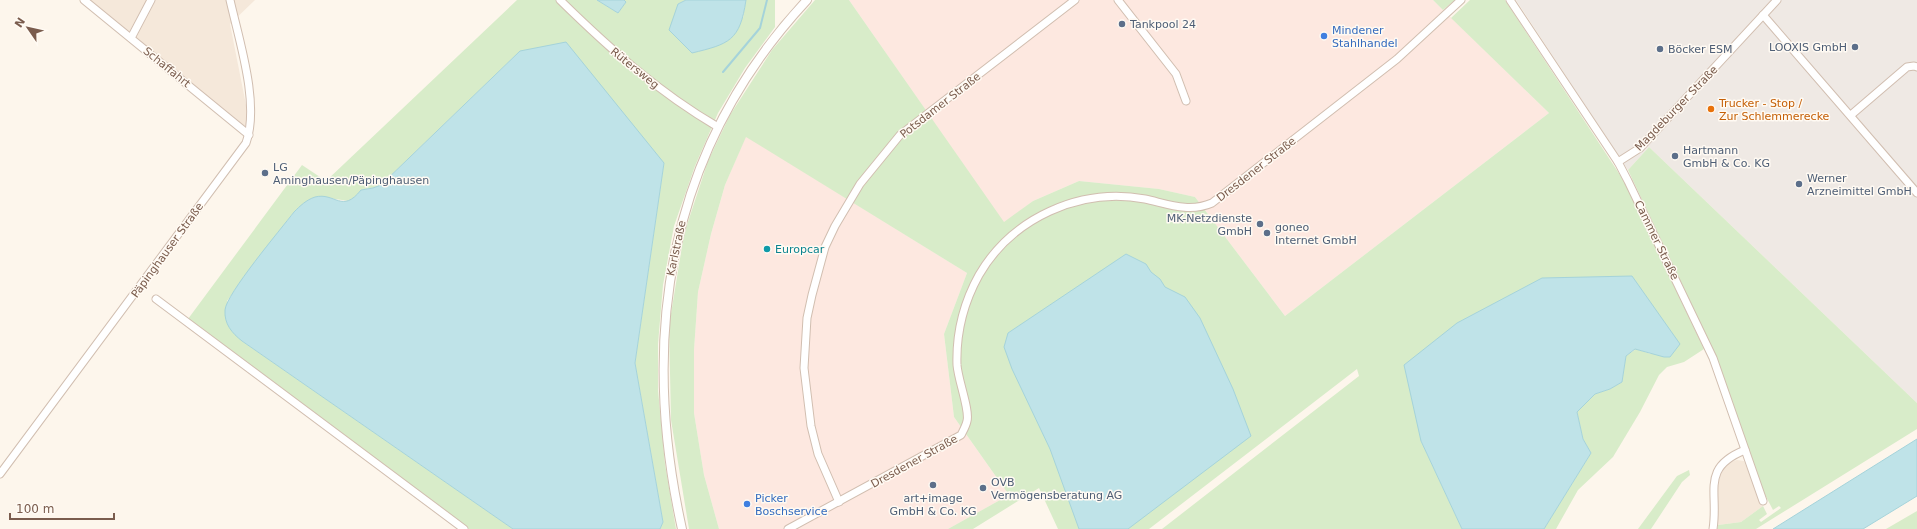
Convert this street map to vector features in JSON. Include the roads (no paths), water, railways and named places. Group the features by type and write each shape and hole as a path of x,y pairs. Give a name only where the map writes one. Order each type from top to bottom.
{"street":[{"name":"Schaffahrt","path":"84,0 249,134"},
{"path":"131,38 151,0"},
{"name":"Päpinghauser Straße","path":"0,474 246,143 251,118 246,72 230,0"},
{"name":"Rütersweg","path":"560,0 598,37 643,77 718,127"},
{"name":"Karlstraße","path":"682,529 670,464 663,379 664,336 668,288 685,208 698,170 718,127 738,90 759,58 807,0"},
{"name":"Potsdamer Straße","path":"839,502 825,474 810,426 804,368 806,332 812,295 826,247 835,226 860,184 900,135 1075,0"},
{"path":"1118,0 1176,74 1186,101"},
{"name":"Dresdener Straße","path":"839,502 949,442 960,435 965,428 968,420 957,366 957,346 960,325 965,306 979,274 996,250 1012,234 1030,221 1051,210 1069,202 1090,198 1128,197 1194,208 1212,203 1398,59 1461,0"},
{"name":"Cammer Straße","path":"1510,0 1618,162 1713,358 1762,501"},
{"name":"Magdeburger Straße","path":"1618,162 1640,148 1777,0"},
{"path":"1763,15 1917,193"},
{"path":"1851,115 1907,67 1917,67"},
{"path":"156,299 464,529"},
{"path":"1713,529 1716,474 1723,462 1745,450"},
{"path":"788,529 839,502"}],"water":[{"path":"597,0 624,0 626,2 618,13"},
{"path":"686,0 746,0 740,24 731,38 715,47 692,53 669,30 678,4"},
{"path":"566,42 664,163 635,363 663,522 660,529 513,529 242,341 235,335 227,324 225,315 225,310 234,290 267,246 303,203 315,197 322,196 338,201 349,201 361,190 381,185 520,51"},
{"path":"1126,254 1146,264 1151,272 1160,279 1165,287 1185,297 1200,318 1233,389 1251,436 1128,529 1079,529 1050,449 1012,369 1004,347 1008,333"},
{"path":"1632,276 1680,344 1670,357 1664,357 1635,349 1626,356 1622,382 1610,389 1595,394 1577,412 1583,439 1591,453 1544,529 1462,529 1421,441 1404,365 1457,323 1542,278"},
{"path":"1917,439 1917,496 1863,529 1773,529"}],"waterway":[{"path":"723,72 760,28 767,0"}],"place":[{"name":"Tankpool 24","path":"1122,24"},
{"name":"Mindener Stahlhandel","path":"1324,36"},
{"name":"LOOXIS GmbH","path":"1855,47"},
{"name":"Böcker ESM","path":"1660,49"},
{"name":"Trucker - Stop / Zur Schlemmerecke","path":"1711,109"},
{"name":"Hartmann GmbH & Co. KG","path":"1675,156"},
{"name":"LG Aminghausen/Päpinghausen","path":"265,173"},
{"name":"Werner Arzneimittel GmbH","path":"1799,184"},
{"name":"MK-Netzdienste GmbH","path":"1260,224"},
{"name":"goneo Internet GmbH","path":"1267,233"},
{"name":"Europcar","path":"767,249"},
{"name":"art+image GmbH & Co. KG","path":"933,485"},
{"name":"OVB Vermögensberatung AG","path":"983,488"},
{"name":"Picker Boschservice","path":"747,504"}]}
